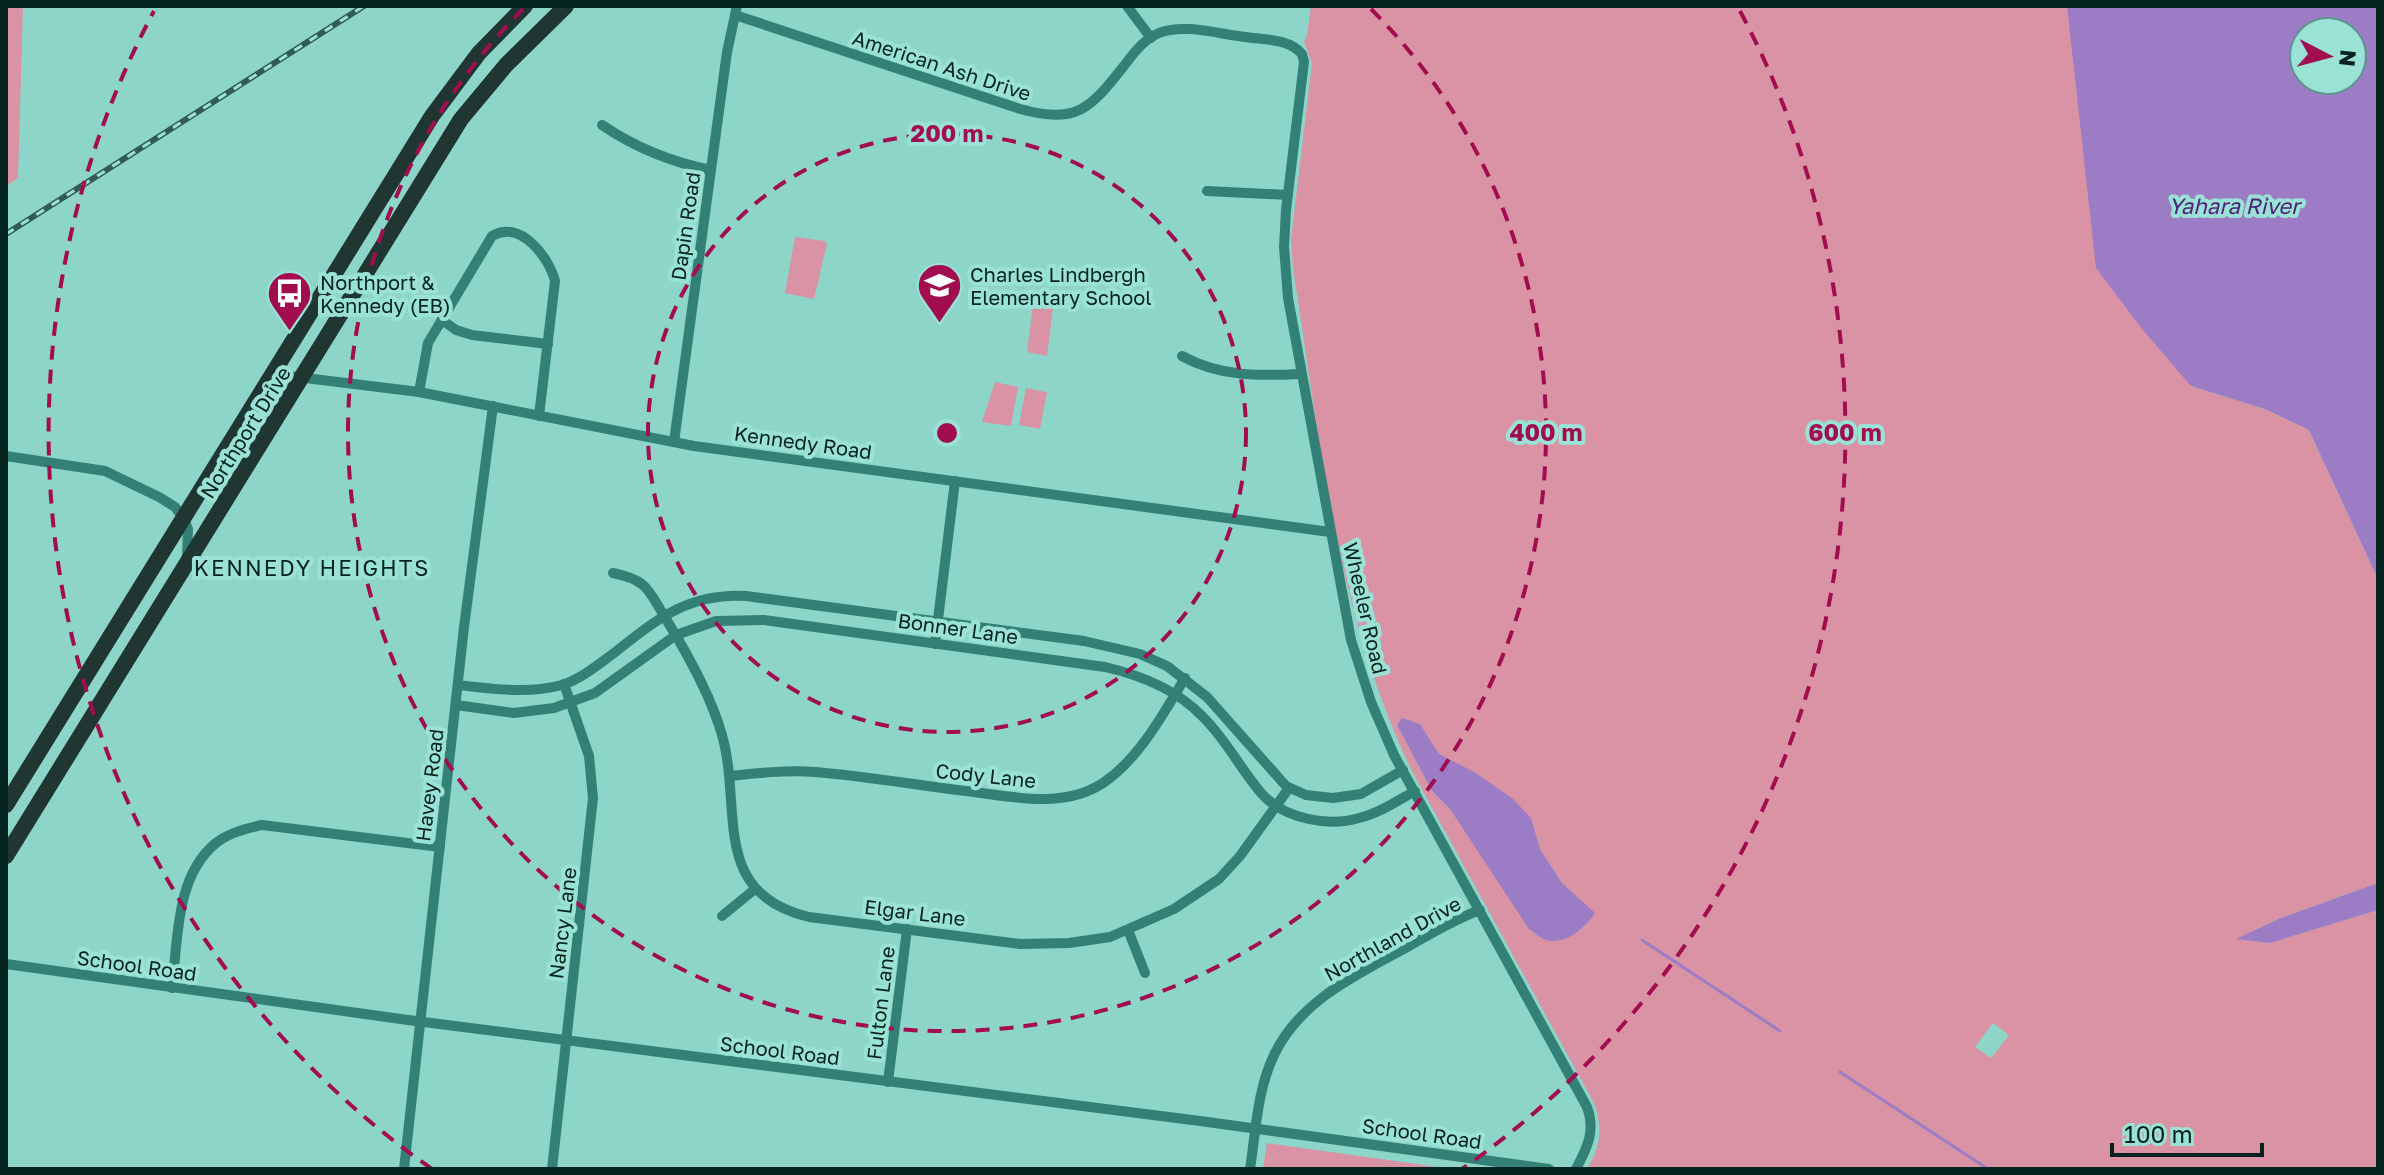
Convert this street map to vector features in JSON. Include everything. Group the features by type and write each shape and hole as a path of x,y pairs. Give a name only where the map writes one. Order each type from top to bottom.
{"main road":[{"name":"Northport Drive","path":"6,805 432,116 479,53 525,6"},
{"name":"Northport Drive","path":"6,856 461,119 506,65 566,6"}],"street":[{"path":"1127,6 1151,38"},
{"name":"American Ash Drive","path":"736,11 1004,105 1052,117 1084,108 1100,94 1139,46 1151,38"},
{"name":"Dapin Road","path":"674,442 727,52 736,11"},
{"name":"Wheeler Road","path":"1151,38 1162,32 1192,30 1286,43 1299,50 1304,62 1288,195 1285,267 1301,374 1358,666 1385,736 1587,1107 1591,1135 1576,1169"},
{"path":"602,125 628,143 661,157 711,170"},
{"path":"1207,191 1288,195"},
{"path":"419,392 425,354 442,320 492,236 500,231 520,235 538,249 552,270 555,293 539,416"},
{"path":"442,320 456,330 472,335 548,344"},
{"path":"1182,356 1202,367 1219,371 1269,376 1301,374"},
{"name":"Kennedy Road","path":"273,374 419,392 674,442 1330,532"},
{"name":"Havey Road","path":"404,1169 458,685 493,406"},
{"path":"6,456 105,471 175,507 188,529 188,564"},
{"path":"935,644 955,481"},
{"name":"Elgar Lane","path":"613,573 638,579 647,588 687,653 722,734 730,776 737,860 755,889 786,912 999,942 1039,944 1110,937 1174,909 1219,879 1240,856 1289,788"},
{"name":"Bonner Lane","path":"458,685 504,690 564,684 599,665 663,615 689,604 728,595 786,600 1121,648 1167,666 1185,678 1229,719 1289,788"},
{"name":"Bonner Lane","path":"456,705 528,713 571,703 595,693 676,635 716,621 764,620 1105,667 1152,681 1202,715 1263,795 1299,817 1339,822 1359,818 1415,791"},
{"name":"Cody Lane","path":"730,776 812,772 1021,799 1057,798 1091,790 1116,773 1175,696 1185,678"},
{"name":"Nancy Lane","path":"552,1169 593,798 589,756 564,684"},
{"path":"1289,788 1320,798 1351,796 1361,794 1403,770"},
{"path":"172,988 188,883 201,860 216,843 235,833 262,825 281,825 440,847"},
{"path":"722,916 755,889"},
{"name":"Northland Drive","path":"1250,1169 1259,1099 1272,1058 1291,1026 1309,1007 1350,978 1480,910"},
{"name":"Fulton Lane","path":"888,1082 907,929"},
{"path":"1128,930 1145,973"},
{"name":"School Road","path":"6,964 1549,1169"}],"shaded area":[{"path":"6,6 23,6 18,178 6,186"},
{"path":"1311,6 2067,6 2191,386 2265,409 2309,430 2378,579 2378,883 2281,918 2238,939 2270,943 2378,910 2378,1169 1587,1169 1599,1137 1594,1103 1412,771 1386,711 1348,588 1322,461 1293,268 1291,240 1312,63 1304,42","holes":["1397,725 1420,725 1439,754 1531,818 1540,849 1562,883 1594,913 1585,925 1567,936 1545,940 1510,899 1450,809 1432,791","1993,1023 2009,1035 1991,1058 1975,1047"]},
{"path":"795,237 825,241 827,244 814,299 785,293"},
{"path":"1034,297 1054,300 1047,356 1027,352"},
{"path":"995,382 1018,387 1011,426 982,422"},
{"path":"1026,388 1047,392 1040,429 1019,425"},
{"path":"1267,1143 1452,1169 1263,1169"}],"water":[{"name":"Yahara River","path":"2067,6 2378,6 2378,579 2309,430 2265,409 2191,386 2142,329 2096,268"},
{"path":"1402,718 1420,724 1439,754 1476,773 1513,799 1531,818 1540,849 1562,883 1595,913 1586,924 1568,938 1553,941 1529,929 1450,809 1432,791 1397,725"},
{"path":"2378,883 2378,910 2270,943 2236,939 2281,918"}],"waterway":[{"path":"1642,940 1780,1031"},
{"path":"1840,1072 1988,1169"}],"railway":[{"path":"6,234 364,6"}],"place":[{"name":"Charles Lindbergh Elementary School","path":"939,324"},
{"name":"Northport & Kennedy (EB)","path":"289,333"}],"district":[{"name":"KENNEDY HEIGHTS","path":"312,567"}]}
